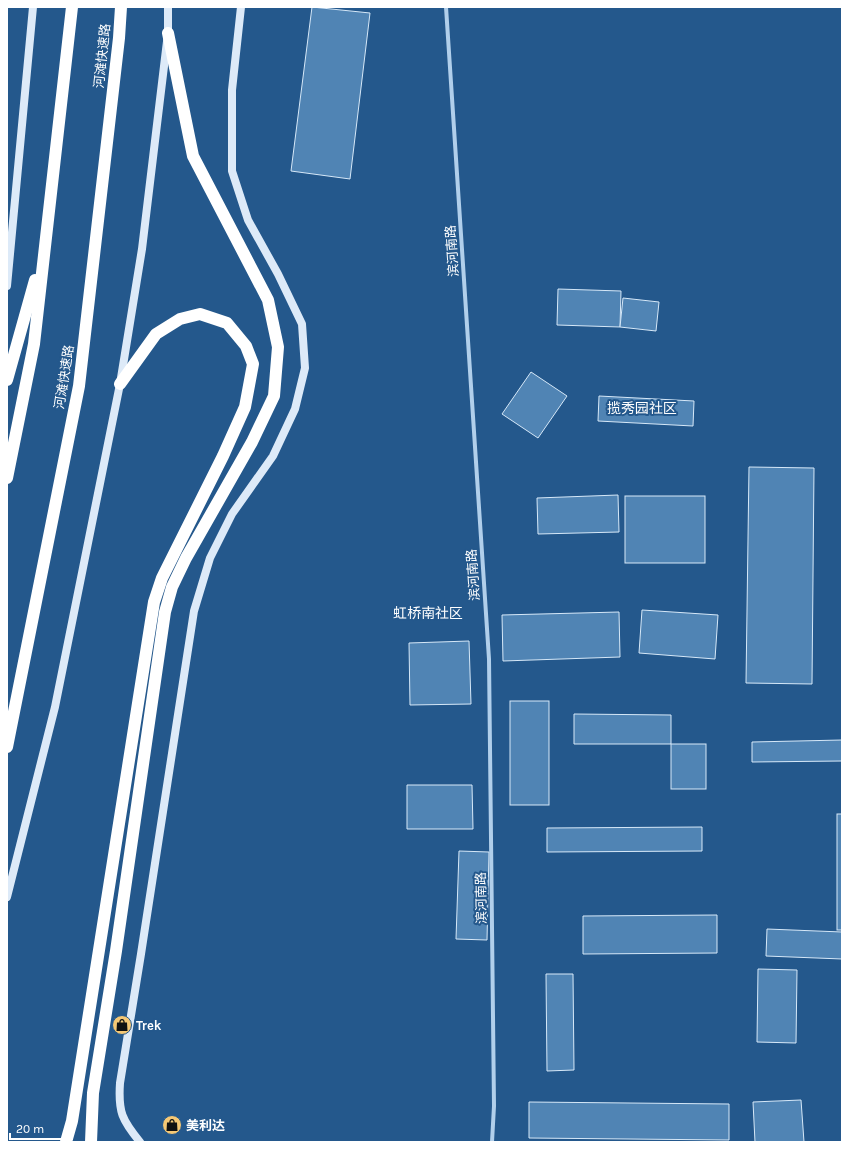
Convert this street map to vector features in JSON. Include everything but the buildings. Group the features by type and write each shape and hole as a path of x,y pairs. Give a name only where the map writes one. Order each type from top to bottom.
{"highway":[{"path":"7,478 34,344 72,7"},
{"name":"河滩快速路","path":"7,747 79,386 119,38 121,7"},
{"path":"91,1142 93,1093 116,950 165,612 172,587 186,558 252,442 274,396 278,347 268,300 193,156 168,33"},
{"path":"7,380 45,246"},
{"path":"66,1142 72,1121 154,602 162,578 223,456 245,407 253,364 246,346 227,323 200,314 180,319 156,334 120,384"}],"street":[{"path":"7,286 32,7"},
{"path":"7,897 55,707 120,384 142,249 168,33 168,7"},
{"path":"140,1142 124,1123 118,1103 120,1083 142,954 194,610 210,558 232,514 273,456 295,409 305,368 302,324 278,274 248,220 232,171 232,90 240,7"},
{"name":"滨河南路","path":"446,7 488,659 494,1106 492,1142"}],"place":[{"name":"Trek","path":"122,1025"},
{"name":"美利达","path":"172,1125"}],"district":[{"name":"揽秀园社区","path":"642,408"},
{"name":"虹桥南社区","path":"428,613"}]}
